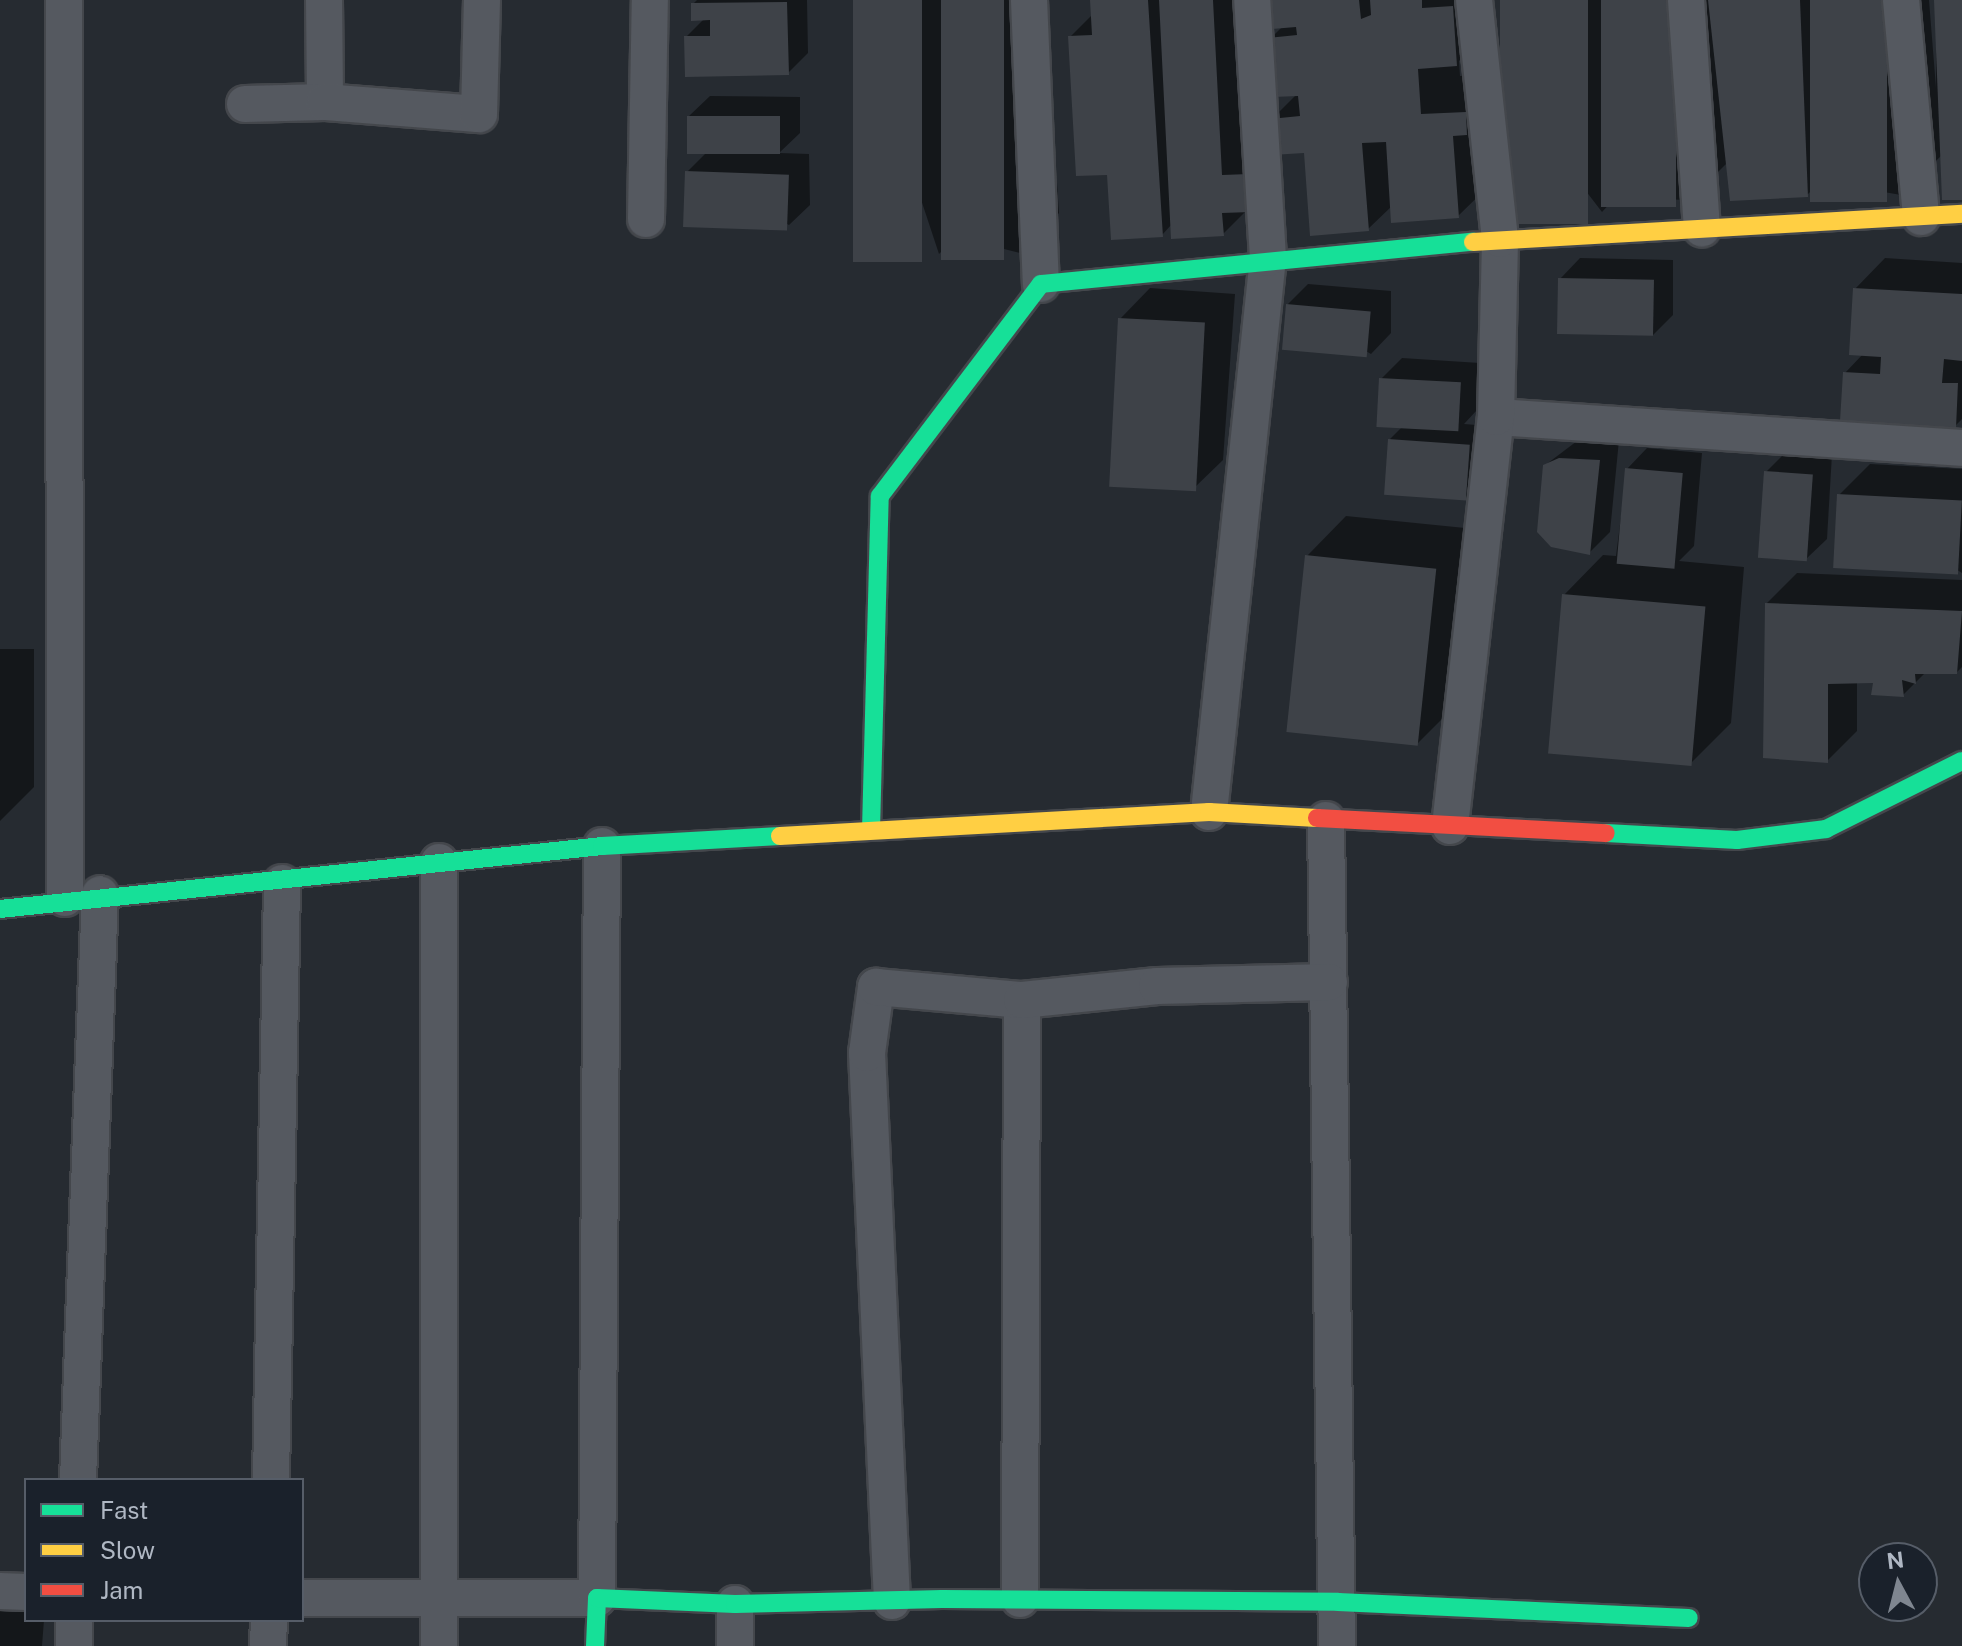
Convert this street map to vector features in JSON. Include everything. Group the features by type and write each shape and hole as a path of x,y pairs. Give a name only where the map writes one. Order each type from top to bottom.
{"street":[{"path":"64,0 82,896 78,1478"},
{"path":"324,0 325,102"},
{"path":"245,104 325,102 479,114 482,0"},
{"path":"646,219 650,0"},
{"path":"871,830 880,496 1041,284 1029,0"},
{"path":"1209,812 1268,258 1252,0"},
{"path":"1450,826 1496,417 1500,239 1474,0"},
{"path":"1686,0 1702,228"},
{"path":"1901,0 1921,217"},
{"path":"1041,284 1268,258 1500,239 1962,214"},
{"path":"1496,417 1962,448"},
{"path":"0,909 82,896 282,883 439,862 602,846 1209,812 1737,840 1826,829 1962,761"},
{"path":"1326,820 1337,1646"},
{"path":"595,1646 602,846"},
{"path":"439,862 439,1646"},
{"path":"271,1478 282,883"},
{"path":"892,1601 867,1053 876,987 1022,1000 1157,986 1329,982"},
{"path":"1020,1599 1022,1000"},
{"path":"0,1591 24,1592"},
{"path":"304,1598 597,1598 735,1604 1020,1599 1338,1602 1689,1618"},
{"path":"735,1604 735,1646"},
{"path":"74,1622 74,1646"},
{"path":"268,1646 269,1622"}],"building":[{"path":"853,0 922,0 922,262 853,262"},
{"path":"941,0 1004,0 1004,260 941,260"},
{"path":"1090,0 1148,0 1163,237 1111,240 1107,175 1076,176 1068,36 1092,35"},
{"path":"1159,0 1213,0 1222,175 1249,174 1251,212 1222,213 1224,236 1171,239"},
{"path":"1270,0 1359,0 1361,19 1371,15 1370,0 1422,0 1422,8 1453,6 1457,66 1418,69 1421,114 1466,112 1467,135 1453,136 1459,218 1391,223 1386,142 1362,143 1369,231 1310,236 1304,153 1272,155 1269,119 1300,116 1298,96 1273,97 1268,38 1297,35 1296,27 1272,29"},
{"path":"1500,0 1588,0 1588,224 1500,224"},
{"path":"1601,0 1676,0 1676,207 1601,207"},
{"path":"1708,0 1800,0 1808,197 1730,201"},
{"path":"1810,0 1887,0 1887,202 1810,202"},
{"path":"1934,0 1962,0 1962,200 1942,200"},
{"path":"787,2 789,75 685,77 684,36 710,36 710,20 691,21 691,3"},
{"path":"687,116 780,116 780,154 687,154"},
{"path":"685,171 789,175 787,231 683,227"},
{"path":"1558,278 1654,280 1653,336 1557,334"},
{"path":"1853,288 1962,294 1962,361 1944,359 1942,383 1958,383 1956,428 1840,421 1843,372 1880,374 1881,357 1849,355"},
{"path":"1286,304 1371,311 1367,357 1282,350"},
{"path":"1118,318 1205,323 1196,491 1109,487"},
{"path":"1379,378 1461,382 1458,431 1376,427"},
{"path":"1388,439 1470,445 1466,501 1384,495"},
{"path":"1559,458 1600,460 1590,555 1551,547 1537,532 1543,465"},
{"path":"1625,468 1683,473 1674,569 1617,564"},
{"path":"1764,471 1813,474 1807,561 1758,558"},
{"path":"1837,494 1962,501 1958,574 1833,568"},
{"path":"1305,555 1436,569 1418,746 1286,732"},
{"path":"1562,594 1705,607 1692,766 1548,753"},
{"path":"1765,603 1962,611 1957,674 1915,674 1916,684 1902,680 1904,697 1871,695 1873,683 1828,684 1828,763 1763,758"}],"traffic: fast":[{"path":"871,830 880,496 1041,284 1473,242"},
{"path":"1606,833 1737,840 1826,829 1962,761"},
{"path":"0,909 602,846 780,836"},
{"path":"595,1646 597,1598 735,1604 942,1599 1338,1602 1689,1618"}],"traffic: slow":[{"path":"1473,242 1962,214"},
{"path":"780,836 1209,812 1317,818"}],"traffic: jam":[{"path":"1317,818 1606,833"}]}
